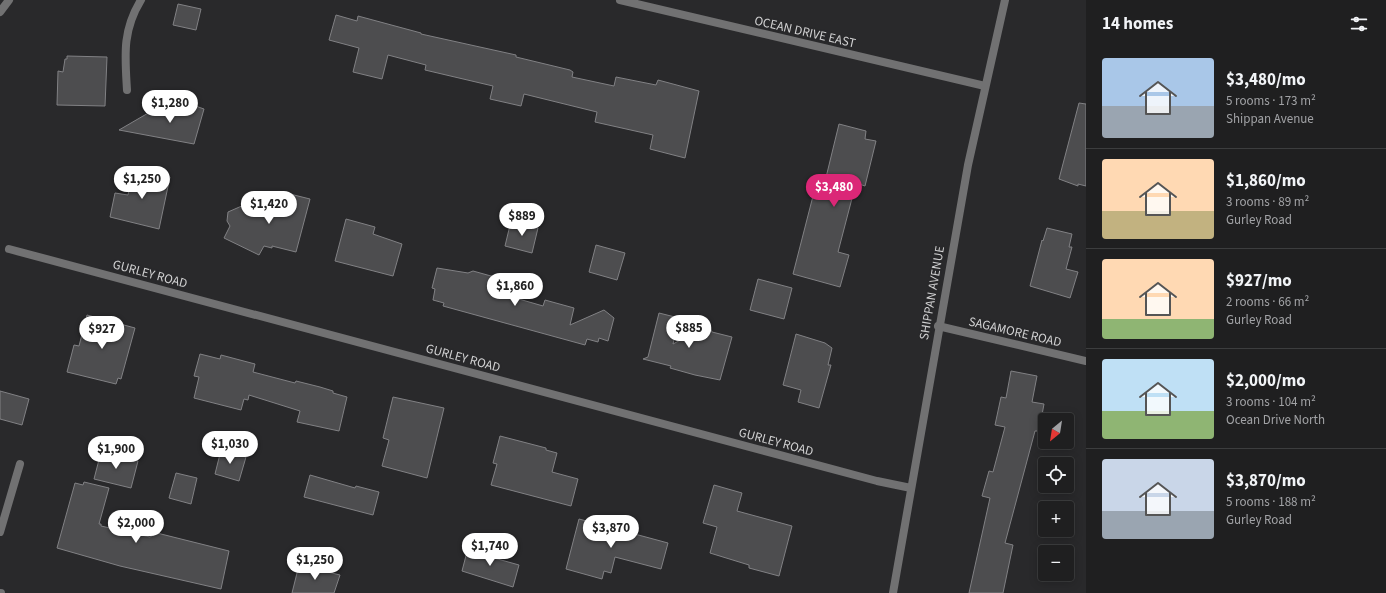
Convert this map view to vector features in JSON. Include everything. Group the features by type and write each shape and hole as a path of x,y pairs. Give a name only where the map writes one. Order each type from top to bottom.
{"street":[{"path":"0,12 9,0"},
{"path":"127,90 125,45 133,12 141,0"},
{"name":"OCEAN DRIVE EAST","path":"620,0 985,86"},
{"name":"SHIPPAN AVENUE","path":"893,593 938,326 968,165 1005,0"},
{"name":"GURLEY ROAD","path":"9,249 870,479 911,488"},
{"name":"SAGAMORE ROAD","path":"938,326 1086,361"},
{"path":"0,532 20,464"}],"building":[{"path":"178,4 201,9 196,30 173,25"},
{"path":"336,15 357,21 358,16 421,34 516,55 516,57 570,70 573,72 572,77 614,86 616,77 656,85 658,80 699,91 685,158 650,149 653,135 595,122 597,112 524,94 521,106 490,99 493,86 425,70 426,65 388,55 382,79 353,72 359,48 329,40"},
{"path":"67,56 107,57 105,106 57,105 58,71 63,72 65,59 67,59"},
{"path":"184,102 204,109 194,144 119,130 162,105 181,111"},
{"path":"1079,103 1086,104 1086,186 1078,184 1078,186 1059,179"},
{"path":"839,124 866,131 865,139 876,141 865,186 856,183 838,252 849,255 840,287 793,274 813,196 821,198"},
{"path":"133,170 170,177 159,229 110,217 115,193 128,195"},
{"path":"290,194 310,199 296,252 272,246 272,248 264,246 259,255 224,238 230,226 227,221 228,212 244,205 266,216 272,195 288,200"},
{"path":"346,219 375,227 373,234 402,244 393,276 335,261"},
{"path":"511,221 538,228 532,253 505,246"},
{"path":"1047,228 1072,234 1069,247 1072,247 1066,269 1078,272 1070,298 1030,286 1042,240 1043,241"},
{"path":"596,245 625,253 617,280 589,272"},
{"path":"437,268 468,273 473,271 509,281 505,295 543,306 545,300 574,308 570,325 604,310 614,318 608,341 599,338 598,342 587,339 585,345 443,306 444,303 433,300 435,289 432,288"},
{"path":"758,279 792,288 784,319 750,310"},
{"path":"659,313 679,318 673,344 709,325 712,332 732,337 720,380 695,375 670,368 671,366 643,359 648,357"},
{"path":"87,315 135,328 121,379 118,378 116,384 67,372 74,345 79,346"},
{"path":"796,334 825,343 832,348 828,365 831,365 819,408 798,402 801,390 783,385"},
{"path":"200,354 220,359 221,355 255,364 253,372 295,383 296,381 320,387 347,397 339,431 297,422 300,411 249,395 248,400 244,399 241,410 194,398 199,377 194,376"},
{"path":"1011,371 1037,376 1032,402 1044,404 1042,413 1038,413 1038,431 1035,431 1005,543 1013,545 1003,593 969,593 990,498 982,496 989,471 993,472 1005,427 995,425 1001,397 1006,398"},
{"path":"0,391 29,399 22,425 0,419"},
{"path":"393,397 444,408 427,478 382,466 389,440 383,438"},
{"path":"500,436 546,448 546,450 557,453 552,472 578,479 571,506 491,485 497,464 493,463"},
{"path":"221,450 246,457 239,481 215,474"},
{"path":"101,452 138,461 131,488 94,479"},
{"path":"176,473 197,478 191,504 169,498"},
{"path":"310,475 355,488 356,486 379,492 373,515 304,497"},
{"path":"84,482 109,488 99,524 101,524 101,526 150,537 157,533 229,551 221,589 120,566 57,548 75,483 83,485"},
{"path":"714,485 742,493 737,511 792,526 779,576 749,568 749,565 710,553 717,527 703,523"},
{"path":"579,519 668,543 661,569 615,557 611,573 604,571 602,579 566,569"},
{"path":"468,548 495,555 494,558 519,565 513,587 462,571"},
{"path":"299,565 340,575 334,593 292,593"}]}
